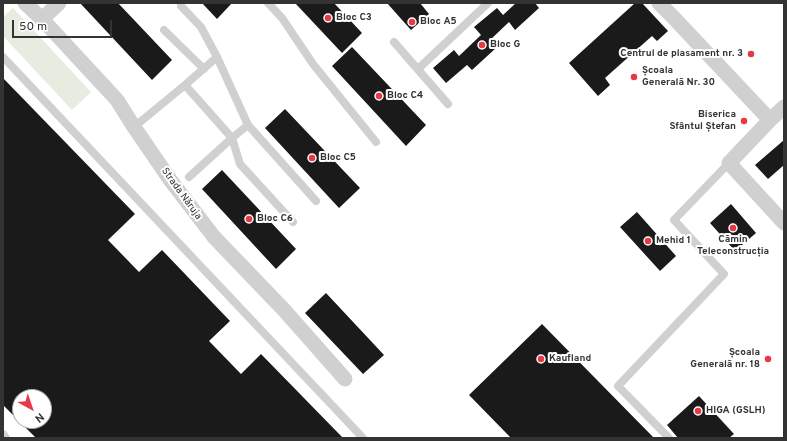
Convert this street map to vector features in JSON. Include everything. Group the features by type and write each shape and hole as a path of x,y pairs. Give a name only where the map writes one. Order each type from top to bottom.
{"street":[{"name":"Strada Năruja","path":"25,3 42,19 116,100 171,181 214,237 285,311 345,379"},
{"path":"42,19 59,3"},
{"path":"659,3 674,17 770,120"},
{"path":"781,214 729,163 784,106"}],"lane":[{"path":"268,3 282,18 313,64 376,142"},
{"path":"418,69 488,3"},
{"path":"181,6 201,27 217,57 248,125 316,202"},
{"path":"164,30 204,69"},
{"path":"394,42 448,104"},
{"path":"3,57 363,438"},
{"path":"134,128 217,57"},
{"path":"185,85 232,138 240,164 292,222"},
{"path":"189,177 248,125"},
{"path":"669,438 618,386 724,274 674,220 729,163"},
{"path":"3,434 6,438"}],"shaded area":[{"path":"13,8 91,92 72,110 3,36 3,17"}],"building":[{"path":"80,3 118,3 172,60 152,80"},
{"path":"202,3 232,3 217,19"},
{"name":"Bloc C3","path":"295,3 334,3 362,33 342,53"},
{"name":"Bloc A5","path":"387,3 420,3 429,14 411,30"},
{"name":"Bloc G","path":"516,3 535,3 539,8 515,30 509,22 489,41 496,48 472,70 467,65 446,83 433,68 454,50 459,56 481,35 474,27 497,8 503,15"},
{"path":"635,3 642,3 668,31 657,41 652,36 605,78 610,85 598,96 569,63"},
{"name":"Bloc C4","path":"352,47 426,125 406,146 332,66"},
{"path":"3,78 135,214 108,240 139,272 162,250 230,321 209,341 241,374 261,354 343,438 36,438 27,429 52,429 52,389 12,389 12,414 3,405"},
{"name":"Bloc C5","path":"285,109 360,188 339,208 265,128"},
{"path":"784,140 784,165 768,179 755,165"},
{"name":"Bloc C6","path":"222,170 296,249 276,269 202,189"},
{"name":"Cămin Teleconstrucția","path":"731,204 756,233 735,251 710,223"},
{"name":"Mehid 1","path":"637,212 676,256 660,271 620,227"},
{"path":"326,293 384,355 363,374 305,313"},
{"name":"Kaufland","path":"542,324 654,438 511,438 469,395"},
{"name":"HIGA (GSLH)","path":"699,396 734,434 729,438 678,438 667,425"}],"place":[{"name":"Bloc C3","path":"328,18"},
{"name":"Bloc A5","path":"412,22"},
{"name":"Bloc G","path":"482,45"},
{"name":"Centrul de plasament nr. 3","path":"751,54"},
{"name":"Școala Generală Nr. 30","path":"634,77"},
{"name":"Bloc C4","path":"379,96"},
{"name":"Biserica Sfântul Ștefan","path":"744,121"},
{"name":"Bloc C5","path":"312,158"},
{"name":"Bloc C6","path":"249,219"},
{"name":"Cămin Teleconstrucția","path":"733,228"},
{"name":"Mehid 1","path":"648,241"},
{"name":"Kaufland","path":"541,359"},
{"name":"Școala Generală nr. 18","path":"768,359"},
{"name":"HIGA (GSLH)","path":"698,411"}]}
